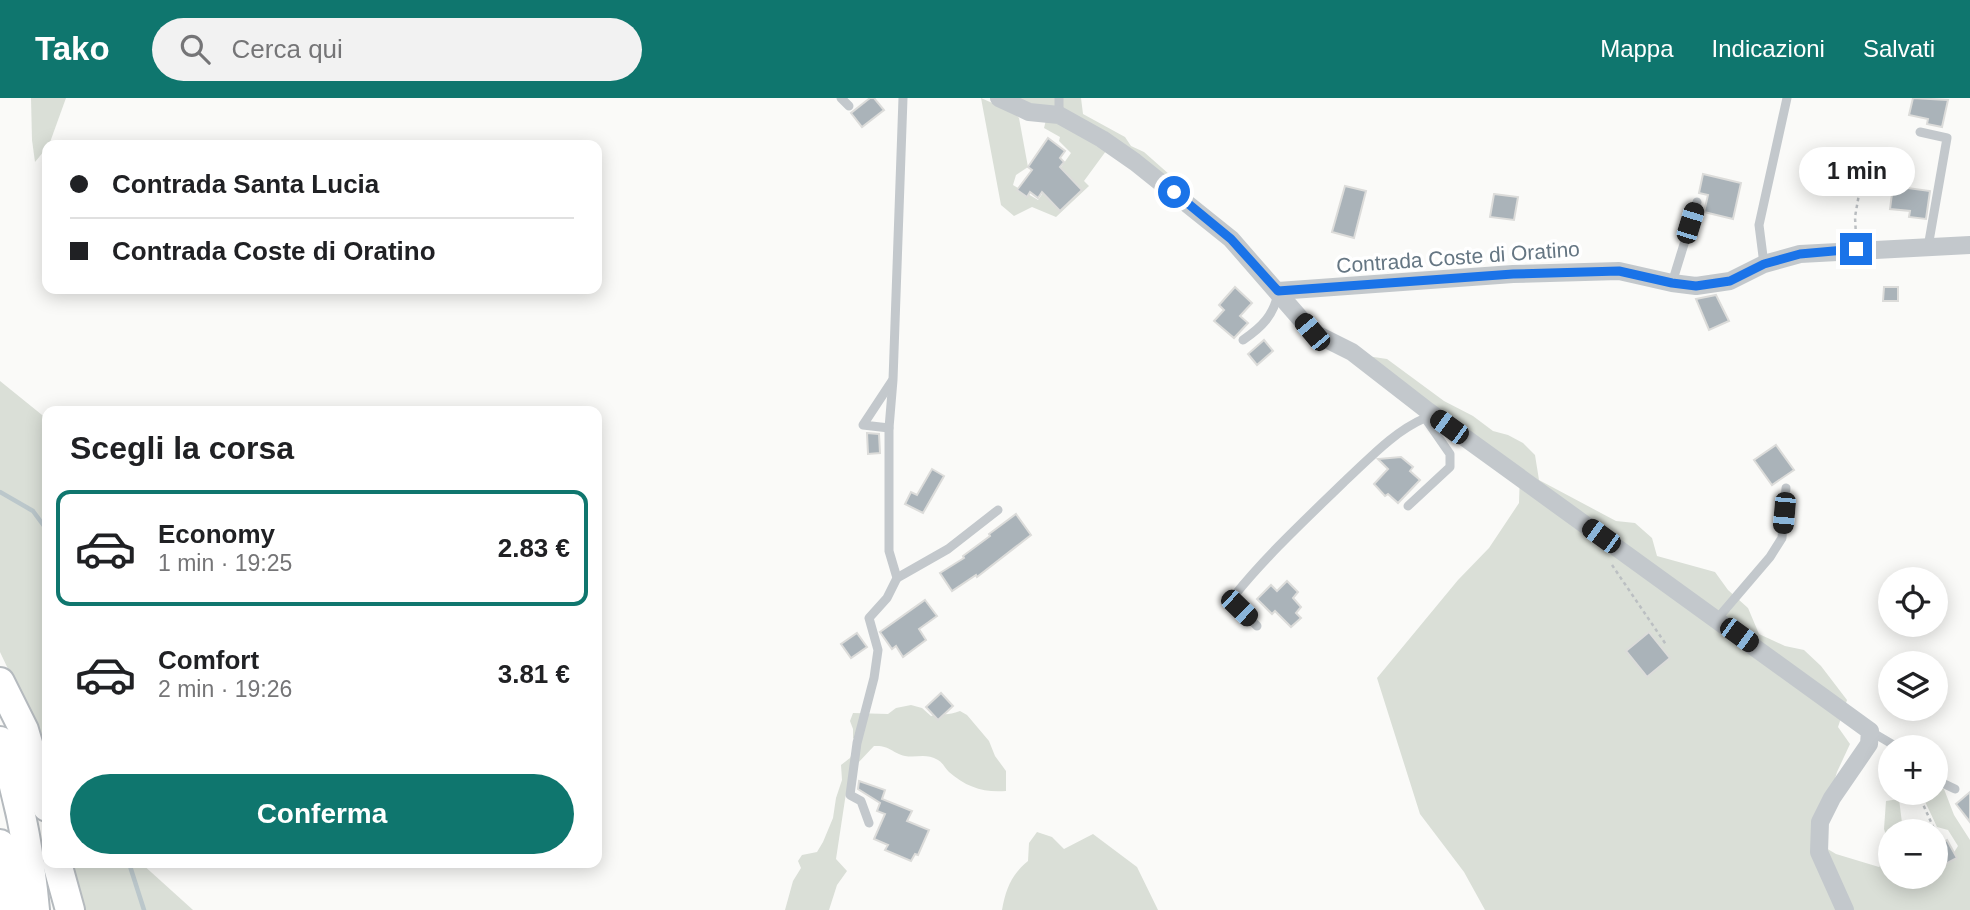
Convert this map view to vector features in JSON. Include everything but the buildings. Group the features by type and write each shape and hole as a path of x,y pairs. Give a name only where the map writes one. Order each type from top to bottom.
{"main road":[{"path":"0,682 24,730 42,790"},
{"path":"0,741 9,764 35,910"},
{"path":"0,844 10,910"},
{"path":"58,868 70,910"}],"street":[{"path":"999,98 1029,112 1059,107 1146,170 1231,239 1312,332 1352,352 1426,415 1601,536 1870,732 1869,744 1832,798 1820,822 1819,852 1845,910"},
{"name":"Contrada Coste di Oratino","path":"1278,291 1513,274 1619,271 1696,286 1730,281 1764,264 1800,254 1970,245"}],"lane":[{"path":"841,98 849,106"},
{"path":"897,578 889,551 889,428 903,98"},
{"path":"1764,264 1759,225 1787,98"},
{"path":"1920,132 1947,138 1928,247"},
{"path":"1672,283 1697,202"},
{"path":"1243,340 1259,329 1275,309 1278,291"},
{"path":"889,428 863,425 893,380"},
{"path":"1257,626 1239,608 1234,596 1245,582 1295,529 1385,444 1406,426 1426,415 1450,454 1450,467 1408,506"},
{"path":"1717,619 1770,557 1782,538 1786,488"},
{"path":"869,823 861,801 850,795 857,743 874,678 878,650 869,618 887,598 897,578 947,549 998,510"},
{"path":"1870,732 1878,736"},
{"path":"1948,786 1955,789"}],"path":[{"path":"1856,249 1855,216 1859,194"},
{"path":"1601,536 1605,552 1624,585 1667,646"}],"shaded area":[{"path":"31,98 66,98 51,140 42,140 42,154 35,162"},
{"path":"981,98 1015,113 1019,118 1028,167 1016,175 1013,185 1038,200 1071,153 1059,141 1060,137 1044,128 1046,120 1067,126 1106,151 1084,181 1089,186 1056,217 1032,207 1014,216 1001,205"},
{"path":"1010,98 1081,98 1083,114 1125,137 1131,146 1144,152 1170,175 1170,181"},
{"path":"1367,356 1387,359 1444,401 1473,416 1493,431 1523,443 1535,455 1539,480 1616,521 1635,523 1652,538 1657,556 1715,572 1728,590 1748,608 1759,634 1785,646 1804,650 1821,666 1847,700 1838,727 1850,744 1837,772 1816,842 1836,854 1878,867 1878,889 1948,889 1948,862 1958,846 1948,830 1948,819 1933,819 1927,805 1948,805 1948,799 1954,815 1970,840 1970,910 1485,910 1464,872 1420,814 1377,678 1458,580 1489,548 1519,503 1520,472"},
{"path":"0,381 42,415 42,760 18,690 0,652"},
{"path":"911,705 922,708 931,716 960,711 967,715 989,741 995,756 1006,771 1006,791 983,790 969,785 955,777 934,758 905,756 884,747 874,746 857,764 846,793 836,859 847,871 837,885 829,910 785,910 793,881 801,868 798,861 802,855 817,852 833,818 842,780 841,765 850,758 859,741 853,738 850,721 853,713 888,714 896,708"},
{"path":"1886,805 1900,805 1902,819 1885,819"},
{"path":"1037,832 1052,837 1064,849 1093,834 1137,867 1158,910 1002,910 1010,883 1028,861 1029,843"},
{"path":"66,868 147,868 193,910 77,910"}],"waterway":[{"path":"0,492 33,511 42,523"},
{"path":"131,868 144,910"}],"route":[{"path":"1174,192 1231,239 1278,291 1513,274 1619,271 1696,286 1730,281 1764,264 1800,254 1856,249"}]}
